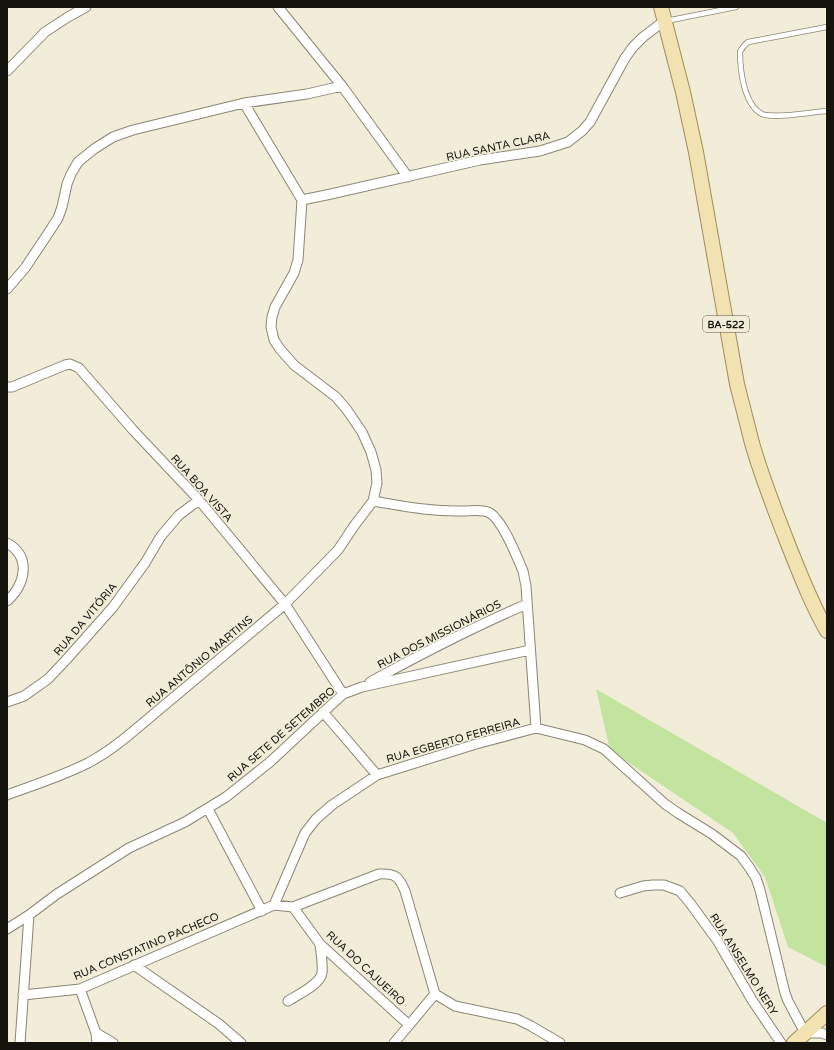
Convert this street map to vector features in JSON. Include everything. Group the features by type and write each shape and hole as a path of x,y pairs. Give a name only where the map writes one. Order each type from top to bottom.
{"main road":[{"name":"BA-522","path":"661,7 683,92 696,152 737,384 746,418 768,492 782,529 809,596 827,631"},
{"path":"794,1043 827,1013"}],"street":[{"path":"7,71 45,32 86,7"},
{"path":"278,7 342,86 408,177"},
{"name":"RUA SANTA CLARA","path":"302,200 480,160 540,151 568,142 582,131 590,122 624,58 643,36 664,21"},
{"path":"7,289 25,268 58,218 70,174 78,162 94,149 113,138 132,130 244,103 307,94 342,86"},
{"path":"244,103 302,200 298,260 294,273 275,307 271,327 274,340 294,365 336,397 362,432 376,470 377,483 373,501 412,508 448,511 479,510 488,512 497,519 509,540 523,572 526,586 536,728"},
{"name":"RUA BOA VISTA","path":"7,387 12,387 65,365 70,364 79,368 138,435 199,500 285,604 343,694"},
{"name":"RUA DA VITÓRIA","path":"7,702 24,696 48,679 114,607 161,536 179,515 199,500"},
{"name":"RUA ANTÔNIO MARTINS","path":"7,795 88,763 113,748 285,604 338,550 373,501"},
{"path":"7,543 17,551 24,567 23,577 19,587 7,602"},
{"name":"RUA DOS MISSIONÁRIOS","path":"362,687 409,660 503,614 527,604"},
{"name":"RUA SETE DE SETEMBRO","path":"7,929 30,915 57,894 129,848 185,822 226,798 270,762 343,694 362,687 530,650"},
{"path":"324,712 377,775"},
{"name":"RUA EGBERTO FERREIRA","path":"274,905 305,834 316,819 332,805 377,775 476,744 536,728 585,740 604,749 665,804 712,834 741,856 756,878 787,997 805,1033"},
{"path":"208,809 262,911"},
{"path":"274,905 293,907 379,874 396,876 400,880 405,891 435,994 455,1006 471,1011 517,1019 560,1043"},
{"name":"RUA ANSELMO NERY","path":"620,893 652,885 664,885 680,891 717,940 752,1000 781,1043"},
{"name":"RUA CONSTATINO PACHECO","path":"23,995 80,989 274,905"},
{"name":"RUA DO CAJUEIRO","path":"293,907 320,944 409,1025"},
{"path":"20,1043 30,915"},
{"path":"288,1001 320,979 322,968 320,944"},
{"path":"134,965 219,1024 241,1043"},
{"path":"80,989 96,1033 97,1043"},
{"path":"394,1043 435,994"},
{"path":"96,1033 112,1043"},
{"path":"805,1033 826,1033"}],"lane":[{"path":"664,21 736,7"},
{"path":"827,27 748,42 740,52 745,92 756,110 762,114 771,116 827,111"}],"green space":[{"path":"596,689 827,823 827,967 788,947 765,877 733,833 610,750"}]}
